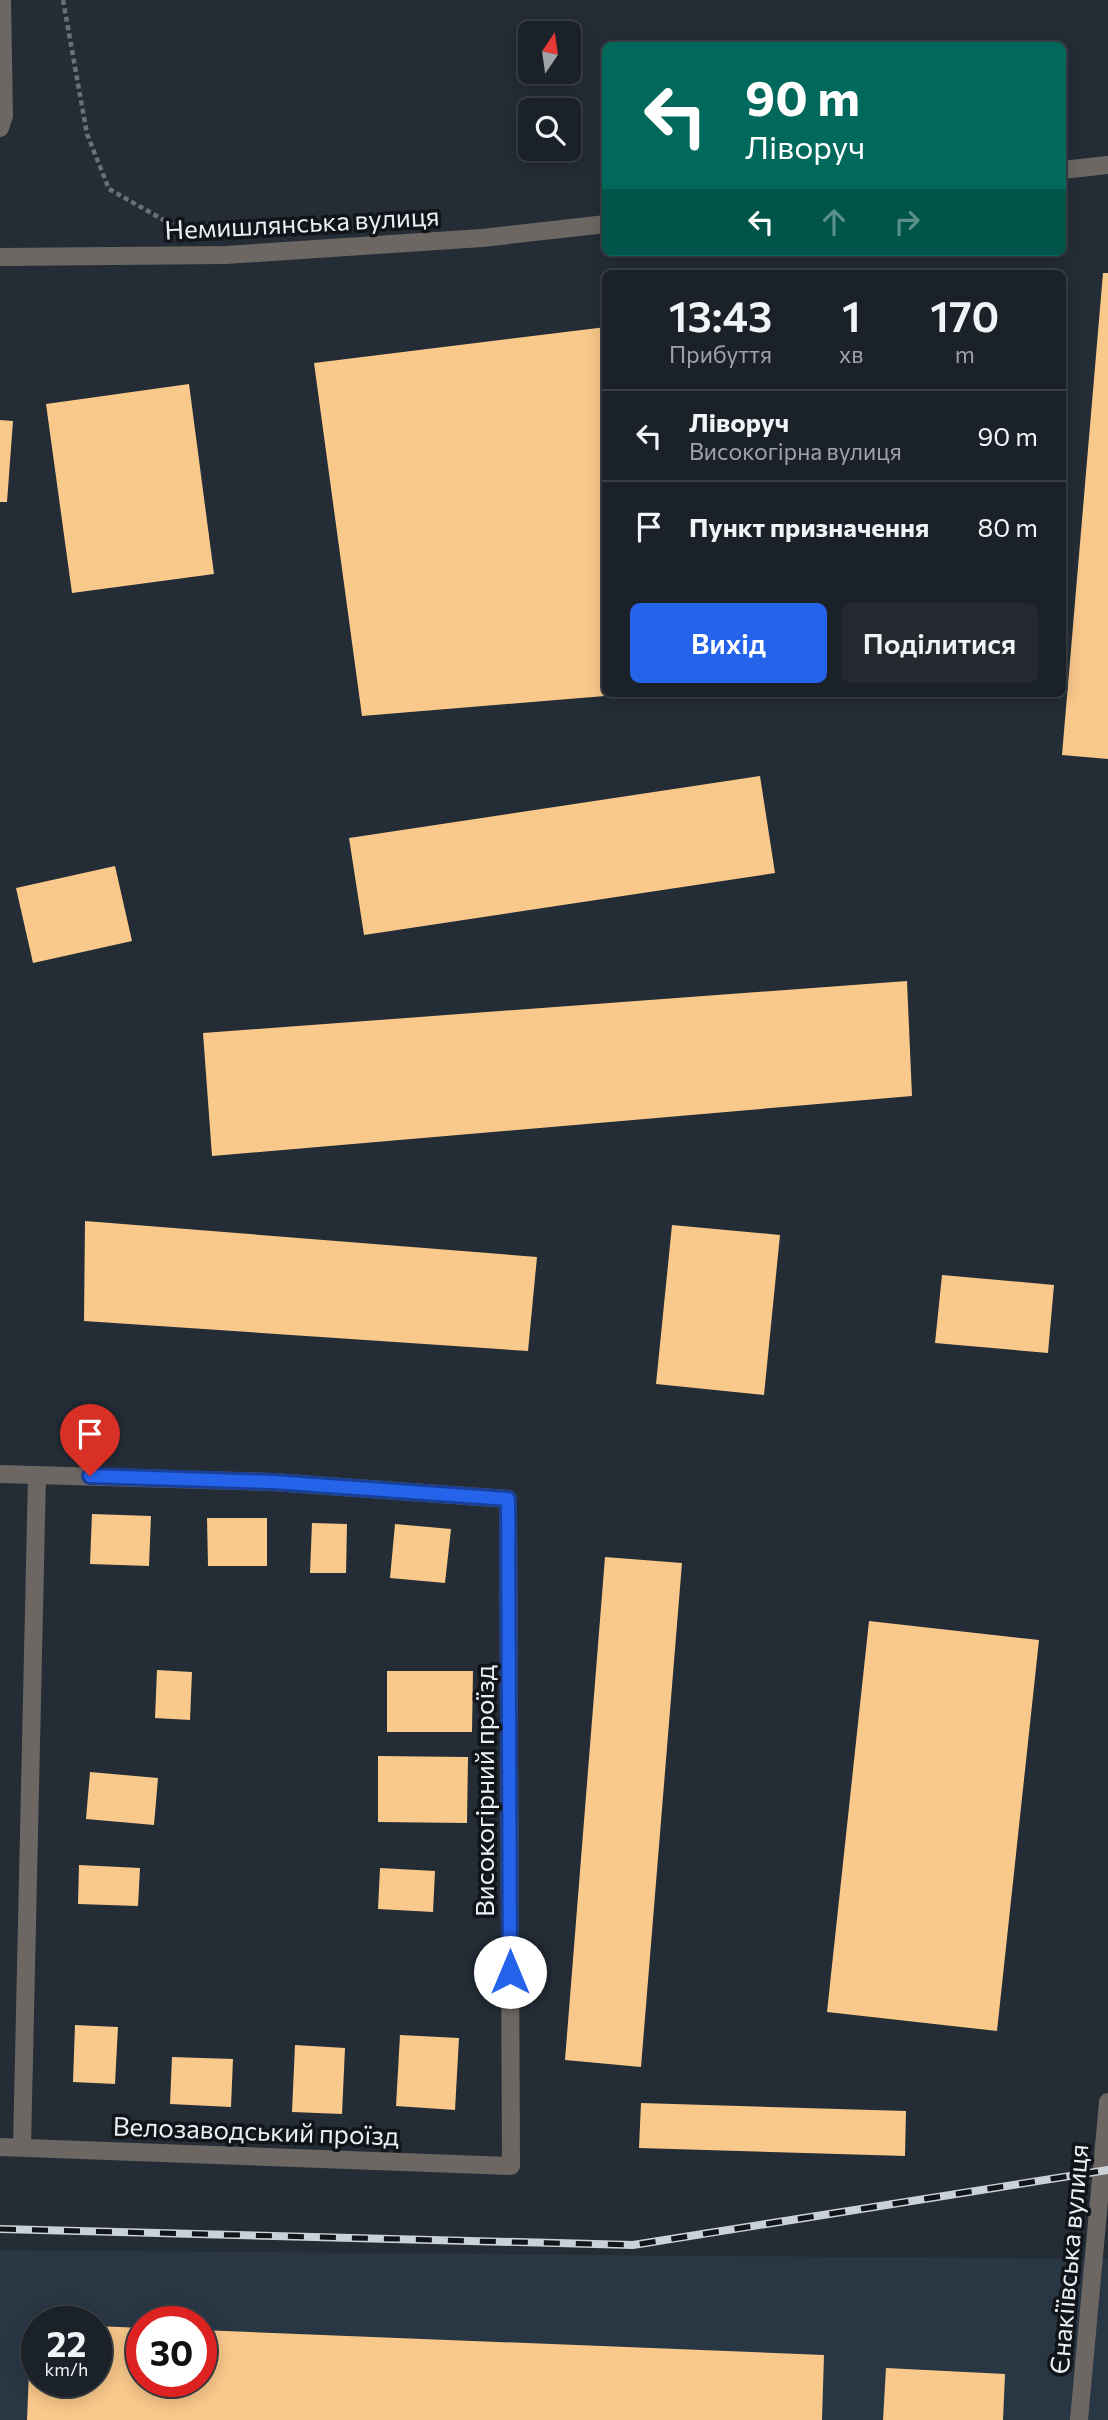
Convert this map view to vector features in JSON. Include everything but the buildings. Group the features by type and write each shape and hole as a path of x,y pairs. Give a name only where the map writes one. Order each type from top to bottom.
{"street":[{"path":"0,128 4,116 2,0"},
{"path":"1066,170 1108,165"},
{"name":"Немишлянська вулиця","path":"0,257 226,255 482,238 602,224"},
{"path":"0,1474 37,1475 22,2147"},
{"name":"Високогірний проїзд","path":"37,1475 273,1482 508,1499 511,2166"},
{"name":"Єнакіївська вулиця","path":"1080,2420 1104,2196 1108,2102"},
{"name":"Велозаводський проїзд","path":"0,2147 511,2166"}],"path":[{"path":"64,0 87,134 108,189 179,228"}],"shaded area":[{"path":"0,2250 1108,2259 1108,2420 0,2420"}],"railway":[{"path":"0,2229 633,2245 1108,2170"}],"route":[{"path":"90,1476 273,1482 508,1499 510,1972"}]}
